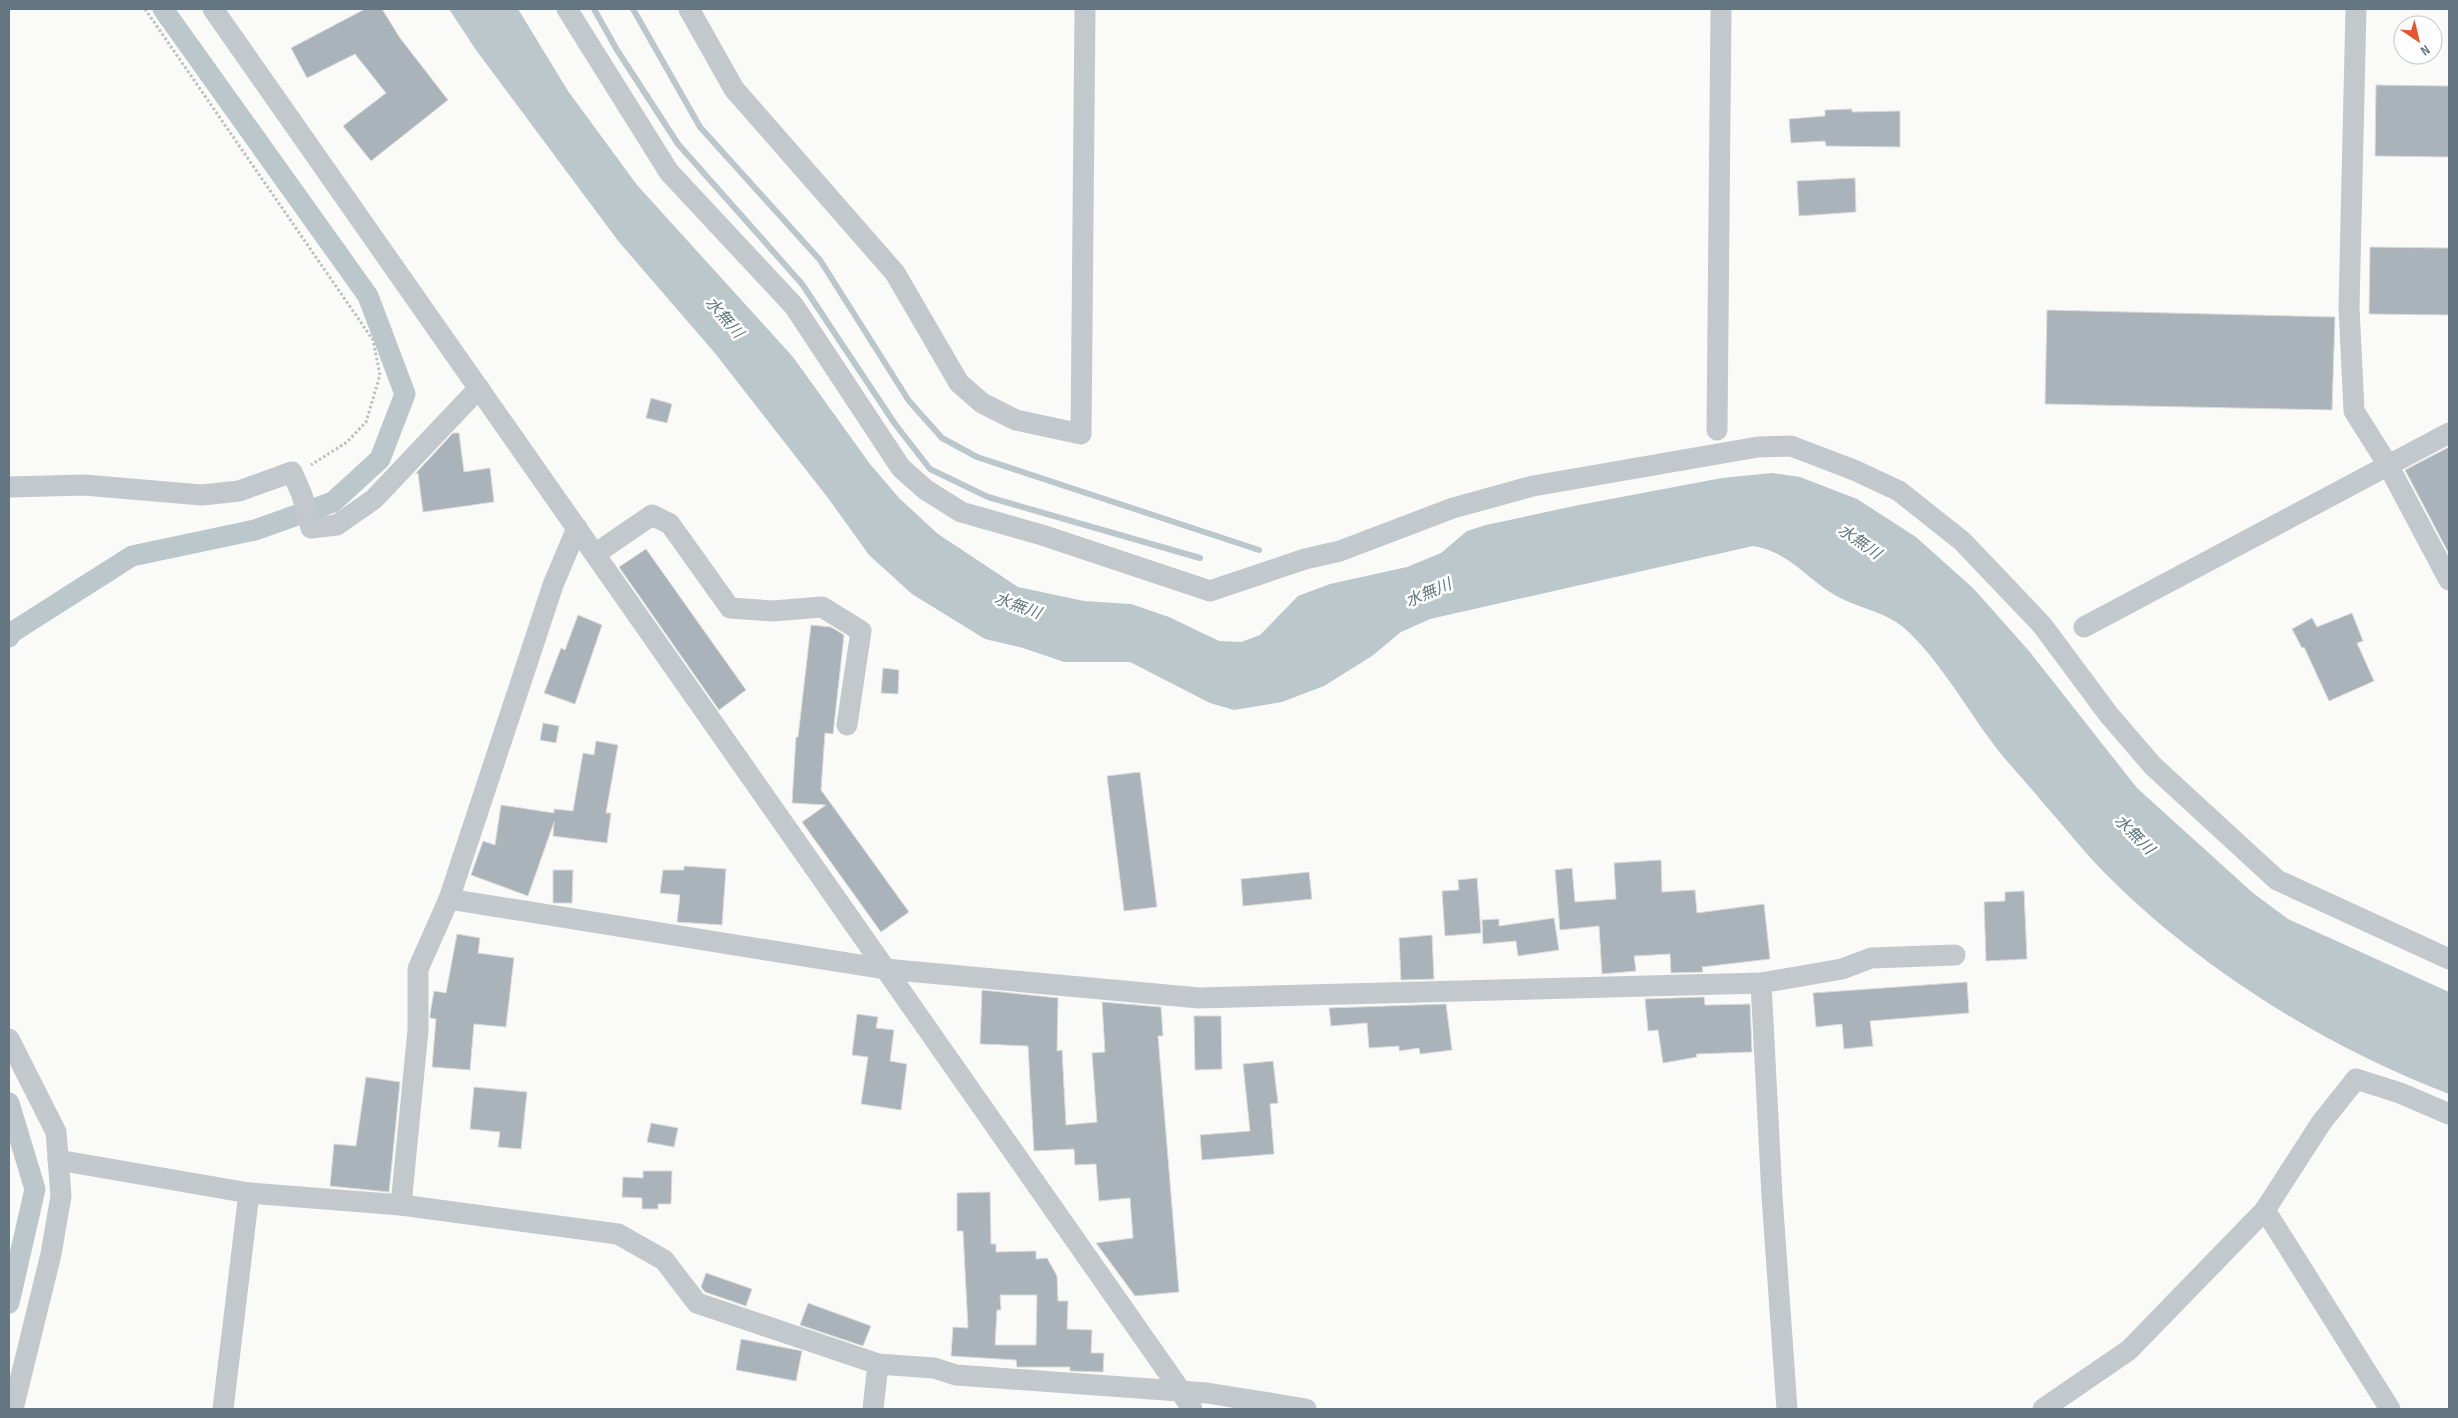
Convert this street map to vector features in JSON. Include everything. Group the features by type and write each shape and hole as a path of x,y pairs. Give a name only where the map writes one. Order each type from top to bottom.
{"street":[{"path":"213,9 1192,1409"},
{"path":"567,9 669,172 794,306 901,468 926,490 961,512 1042,536 1210,591 1305,559 1340,552 1453,508 1533,486 1758,447 1791,446 1898,490 1962,542 2042,625 2109,715 2153,766 2276,880 2449,959"},
{"path":"689,9 734,89 895,273 959,383 982,403 1016,420 1081,434 1085,9"},
{"path":"1717,430 1721,9"},
{"path":"2356,9 2349,307 2354,411 2388,465 2449,580"},
{"path":"9,487 84,485 202,494 239,491 292,472 302,495 311,528 337,525 374,499 478,388"},
{"path":"2084,627 2449,433"},
{"path":"595,554 652,515 670,524 730,608 773,611 822,607 861,631 848,725"},
{"path":"401,1205 418,1030 418,969 449,899 553,584 577,528"},
{"path":"449,899 886,970 1199,998 1761,983 1842,969 1871,958 1955,955"},
{"path":"1761,983 1772,1196 1787,1409"},
{"path":"9,1039 56,1132 61,1196 51,1254 13,1409"},
{"path":"2043,1409 2129,1350 2265,1210 2322,1123 2356,1079 2400,1093 2449,1114"},
{"path":"58,1160 249,1193 401,1205 618,1234 664,1260 697,1303 878,1364 934,1368 956,1375 1207,1393 1306,1409"},
{"path":"224,1409 249,1193"},
{"path":"2265,1210 2390,1409"},
{"path":"874,1409 878,1364"}],"path":[{"path":"145,9 373,340 380,375 366,422 347,442 328,456 306,468 292,472"}],"water":[{"name":"水無川","path":"449,9 518,9 568,91 637,185 793,357 870,464 899,498 938,534 1018,587 1084,601 1131,604 1169,617 1219,641 1241,642 1260,635 1298,596 1330,584 1407,567 1441,553 1467,531 1486,525 1722,478 1772,473 1800,477 1857,499 1916,537 1974,589 2029,651 2137,788 2253,893 2288,919 2449,992 2449,1094 2354,1052 2307,1027 2217,969 2175,936 2135,902 2084,851 2000,753 1939,667 1903,627 1887,617 1833,594 1786,559 1765,549 1753,546 1430,619 1401,632 1372,656 1324,686 1282,702 1234,710 1210,703 1130,662 1064,662 1023,648 985,639 912,594 869,555 828,498 714,352 619,242 476,50"}],"building":[{"path":"365,9 382,9 400,38 448,100 371,161 343,126 386,93 355,54 307,78 291,48"},
{"path":"2376,85 2449,86 2449,157 2375,156"},
{"path":"1852,109 1852,112 1900,111 1900,147 1826,146 1825,141 1791,143 1789,119 1825,116 1825,110"},
{"path":"1855,178 1856,212 1799,216 1797,181"},
{"path":"2370,247 2449,248 2449,315 2369,314"},
{"path":"2047,310 2335,317 2332,410 2045,404"},
{"path":"651,398 672,404 667,423 646,418"},
{"path":"453,433 459,433 464,472 490,468 494,502 423,512 418,473 415,474"},
{"path":"2449,447 2449,554 2405,470"},
{"path":"646,549 746,690 719,710 619,567"},
{"path":"2352,613 2363,641 2357,643 2374,681 2329,701 2304,647 2302,648 2292,629 2312,618 2317,627"},
{"path":"578,615 602,625 575,704 544,693 561,648 565,650"},
{"path":"811,625 831,627 844,635 833,734 825,733 821,790 909,912 881,932 802,822 826,805 792,803 796,737 798,737"},
{"path":"883,668 899,670 898,694 881,693"},
{"path":"543,723 559,726 556,743 540,740"},
{"path":"596,741 618,745 606,813 611,813 607,843 553,836 554,822 528,896 471,875 483,841 495,845 501,805 554,813 554,809 573,811 583,753 594,755"},
{"path":"1140,772 1157,907 1124,911 1107,776"},
{"path":"1661,860 1662,892 1695,890 1697,913 1764,904 1770,959 1702,967 1703,972 1671,973 1670,954 1634,956 1636,971 1602,974 1599,926 1560,930 1555,870 1572,868 1575,902 1616,899 1614,863"},
{"path":"684,866 726,869 722,925 677,922 680,895 660,893 663,870 684,870"},
{"path":"553,870 573,870 572,903 553,903"},
{"path":"1309,872 1312,899 1243,906 1241,879"},
{"path":"1477,878 1481,933 1445,936 1442,891 1459,890 1458,880"},
{"path":"2024,891 2027,959 1986,961 1984,902 2005,901 2005,892"},
{"path":"1554,918 1559,950 1518,956 1516,941 1483,944 1482,920 1499,919 1499,926"},
{"path":"457,934 480,938 478,953 514,958 506,1027 474,1024 470,1070 432,1067 436,1019 430,1018 430,1015 434,991 446,993"},
{"path":"1432,935 1434,979 1401,980 1399,938"},
{"path":"1967,982 1969,1013 1870,1021 1873,1046 1844,1049 1842,1024 1816,1027 1813,993"},
{"path":"982,990 1058,998 1057,1051 1062,1050 1066,1125 1097,1122 1092,1053 1105,1052 1102,1002 1161,1007 1163,1036 1158,1036 1179,1292 1135,1296 1096,1243 1133,1238 1130,1198 1099,1201 1096,1164 1075,1165 1074,1149 1034,1151 1028,1046 980,1044"},
{"path":"1704,997 1705,1005 1750,1004 1752,1052 1696,1054 1697,1057 1663,1063 1658,1030 1648,1031 1645,999"},
{"path":"1446,1004 1452,1050 1420,1054 1419,1048 1399,1051 1399,1046 1369,1048 1367,1023 1331,1026 1329,1008"},
{"path":"857,1014 878,1017 876,1028 894,1030 890,1061 907,1064 901,1110 861,1104 868,1057 852,1055"},
{"path":"1194,1016 1221,1016 1222,1069 1195,1070"},
{"path":"1273,1061 1278,1103 1270,1104 1274,1154 1202,1160 1200,1135 1250,1131 1243,1064"},
{"path":"366,1077 400,1082 389,1192 330,1186 334,1144 356,1146"},
{"path":"474,1087 527,1092 521,1149 498,1147 500,1132 470,1129"},
{"path":"651,1123 678,1128 674,1147 647,1142"},
{"path":"643,1171 672,1171 671,1204 658,1204 658,1209 642,1209 642,1198 622,1197 623,1177 643,1178"},
{"path":"990,1192 991,1244 996,1244 996,1252 1036,1251 1036,1259 1047,1258 1057,1276 1058,1301 1068,1301 1067,1329 1092,1330 1091,1353 1104,1353 1103,1372 1070,1371 1070,1367 1017,1367 1016,1360 951,1356 953,1327 968,1328 963,1231 957,1231 957,1193","holes":["1000,1295 1037,1295 1036,1345 995,1345 997,1310 1001,1310"]},
{"path":"706,1273 752,1289 746,1306 705,1292 701,1287"},
{"path":"808,1303 871,1326 863,1346 800,1325"},
{"path":"741,1339 802,1351 796,1381 736,1370"}],"waterway":[{"path":"9,637 11,633 132,556 255,530 333,502 380,459 405,394 368,296 163,9"},
{"path":"594,9 617,50 678,144 802,284 895,424 930,469 988,497 1200,558"},
{"path":"633,9 700,127 820,260 909,401 942,438 977,457 1259,550"},
{"path":"9,1103 35,1189 9,1303"}]}
